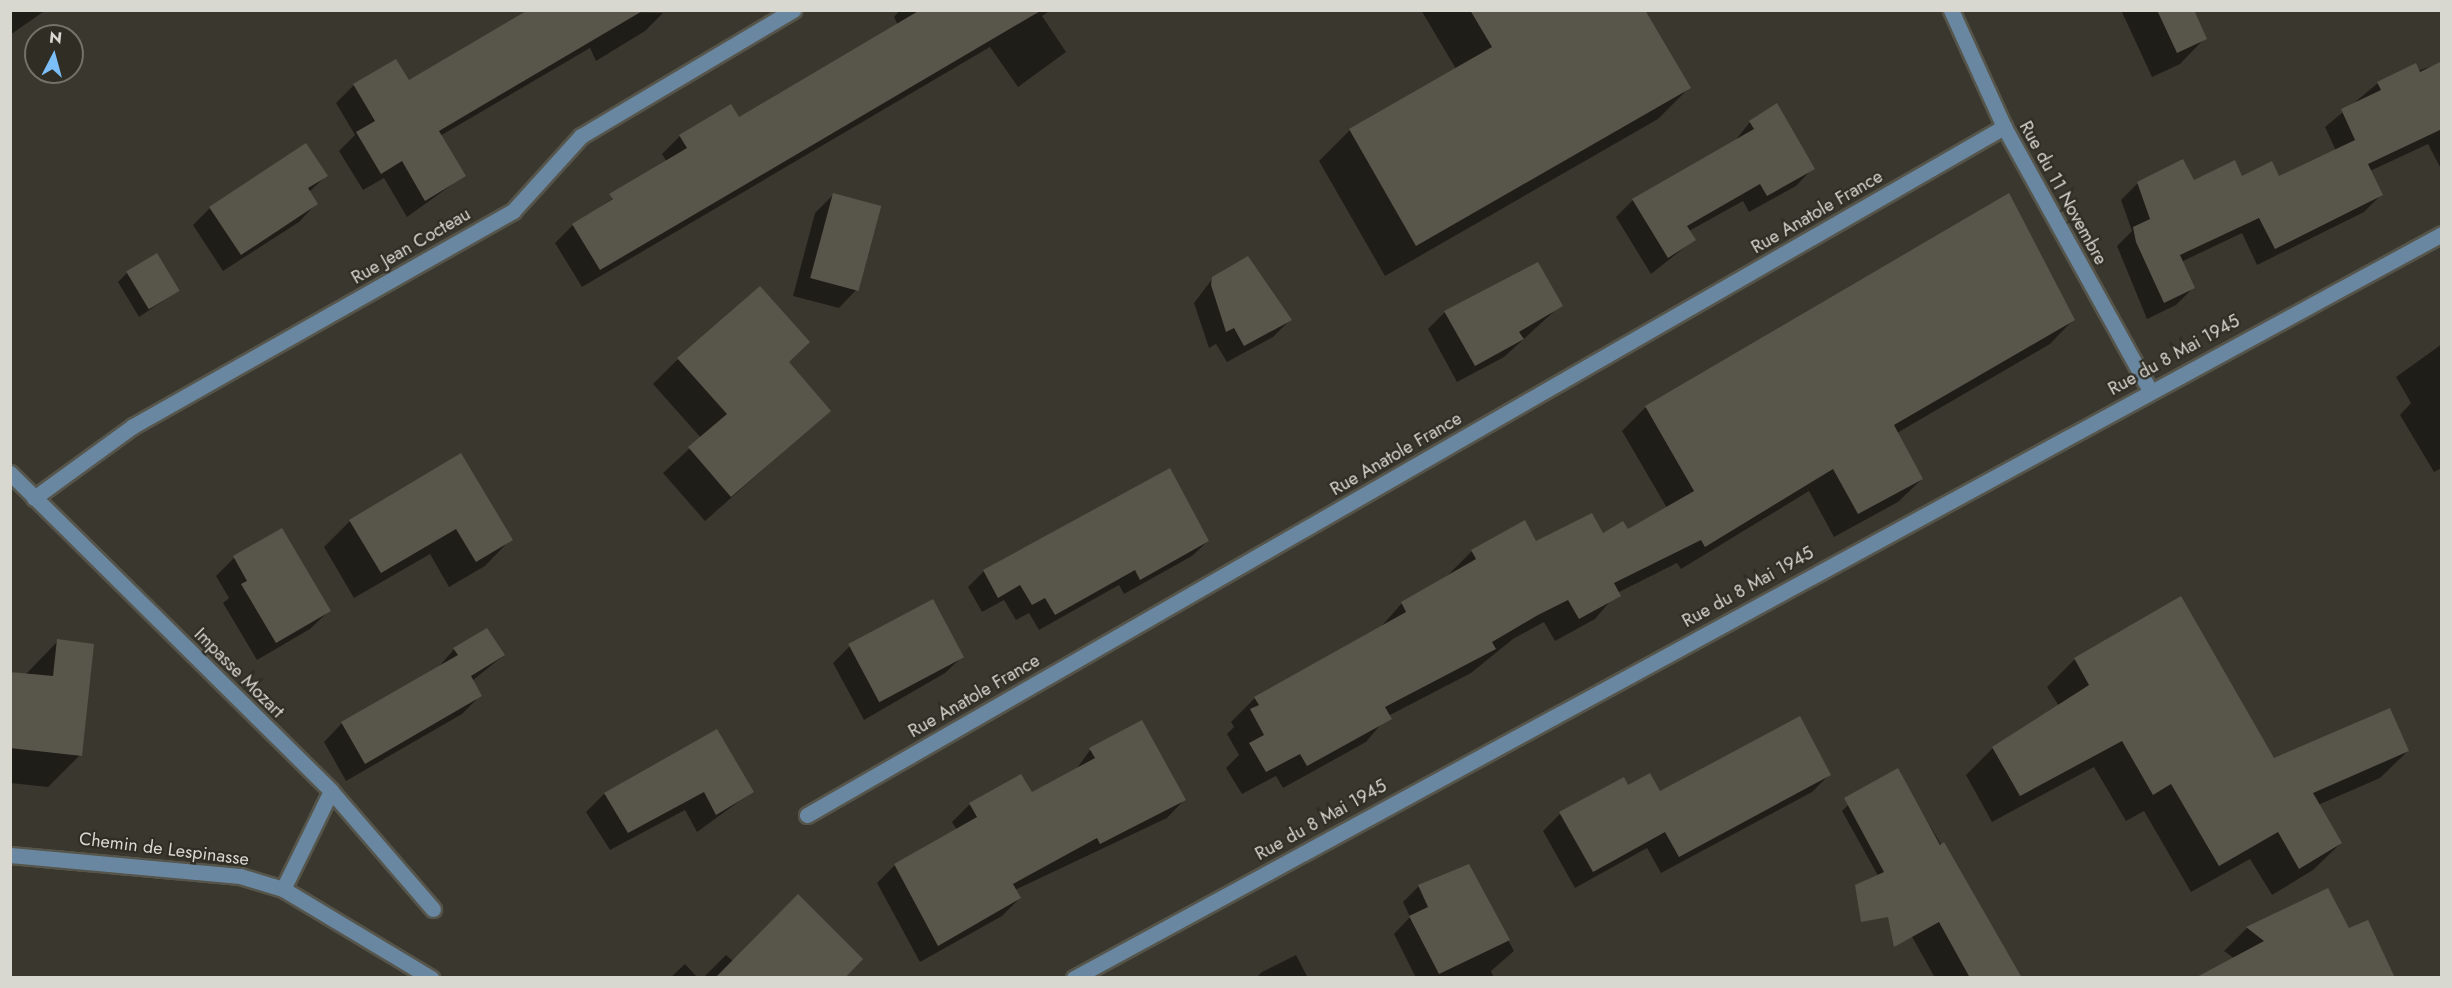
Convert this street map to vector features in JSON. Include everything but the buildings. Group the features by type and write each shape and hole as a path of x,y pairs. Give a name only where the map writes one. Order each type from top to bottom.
{"street":[{"name":"Rue Jean Cocteau","path":"34,498 134,426 513,211 581,136 793,10"},
{"name":"Rue du 11 Novembre","path":"1952,10 2004,127 2150,390"},
{"name":"Rue Anatole France","path":"807,815 2004,127"},
{"name":"Rue du 8 Mai 1945","path":"1074,978 2150,390 2442,234"},
{"name":"Impasse Mozart","path":"10,473 331,791 433,909"},
{"path":"283,888 331,791"},
{"name":"Chemin de Lespinasse","path":"10,855 240,876 283,888 432,978"}]}
